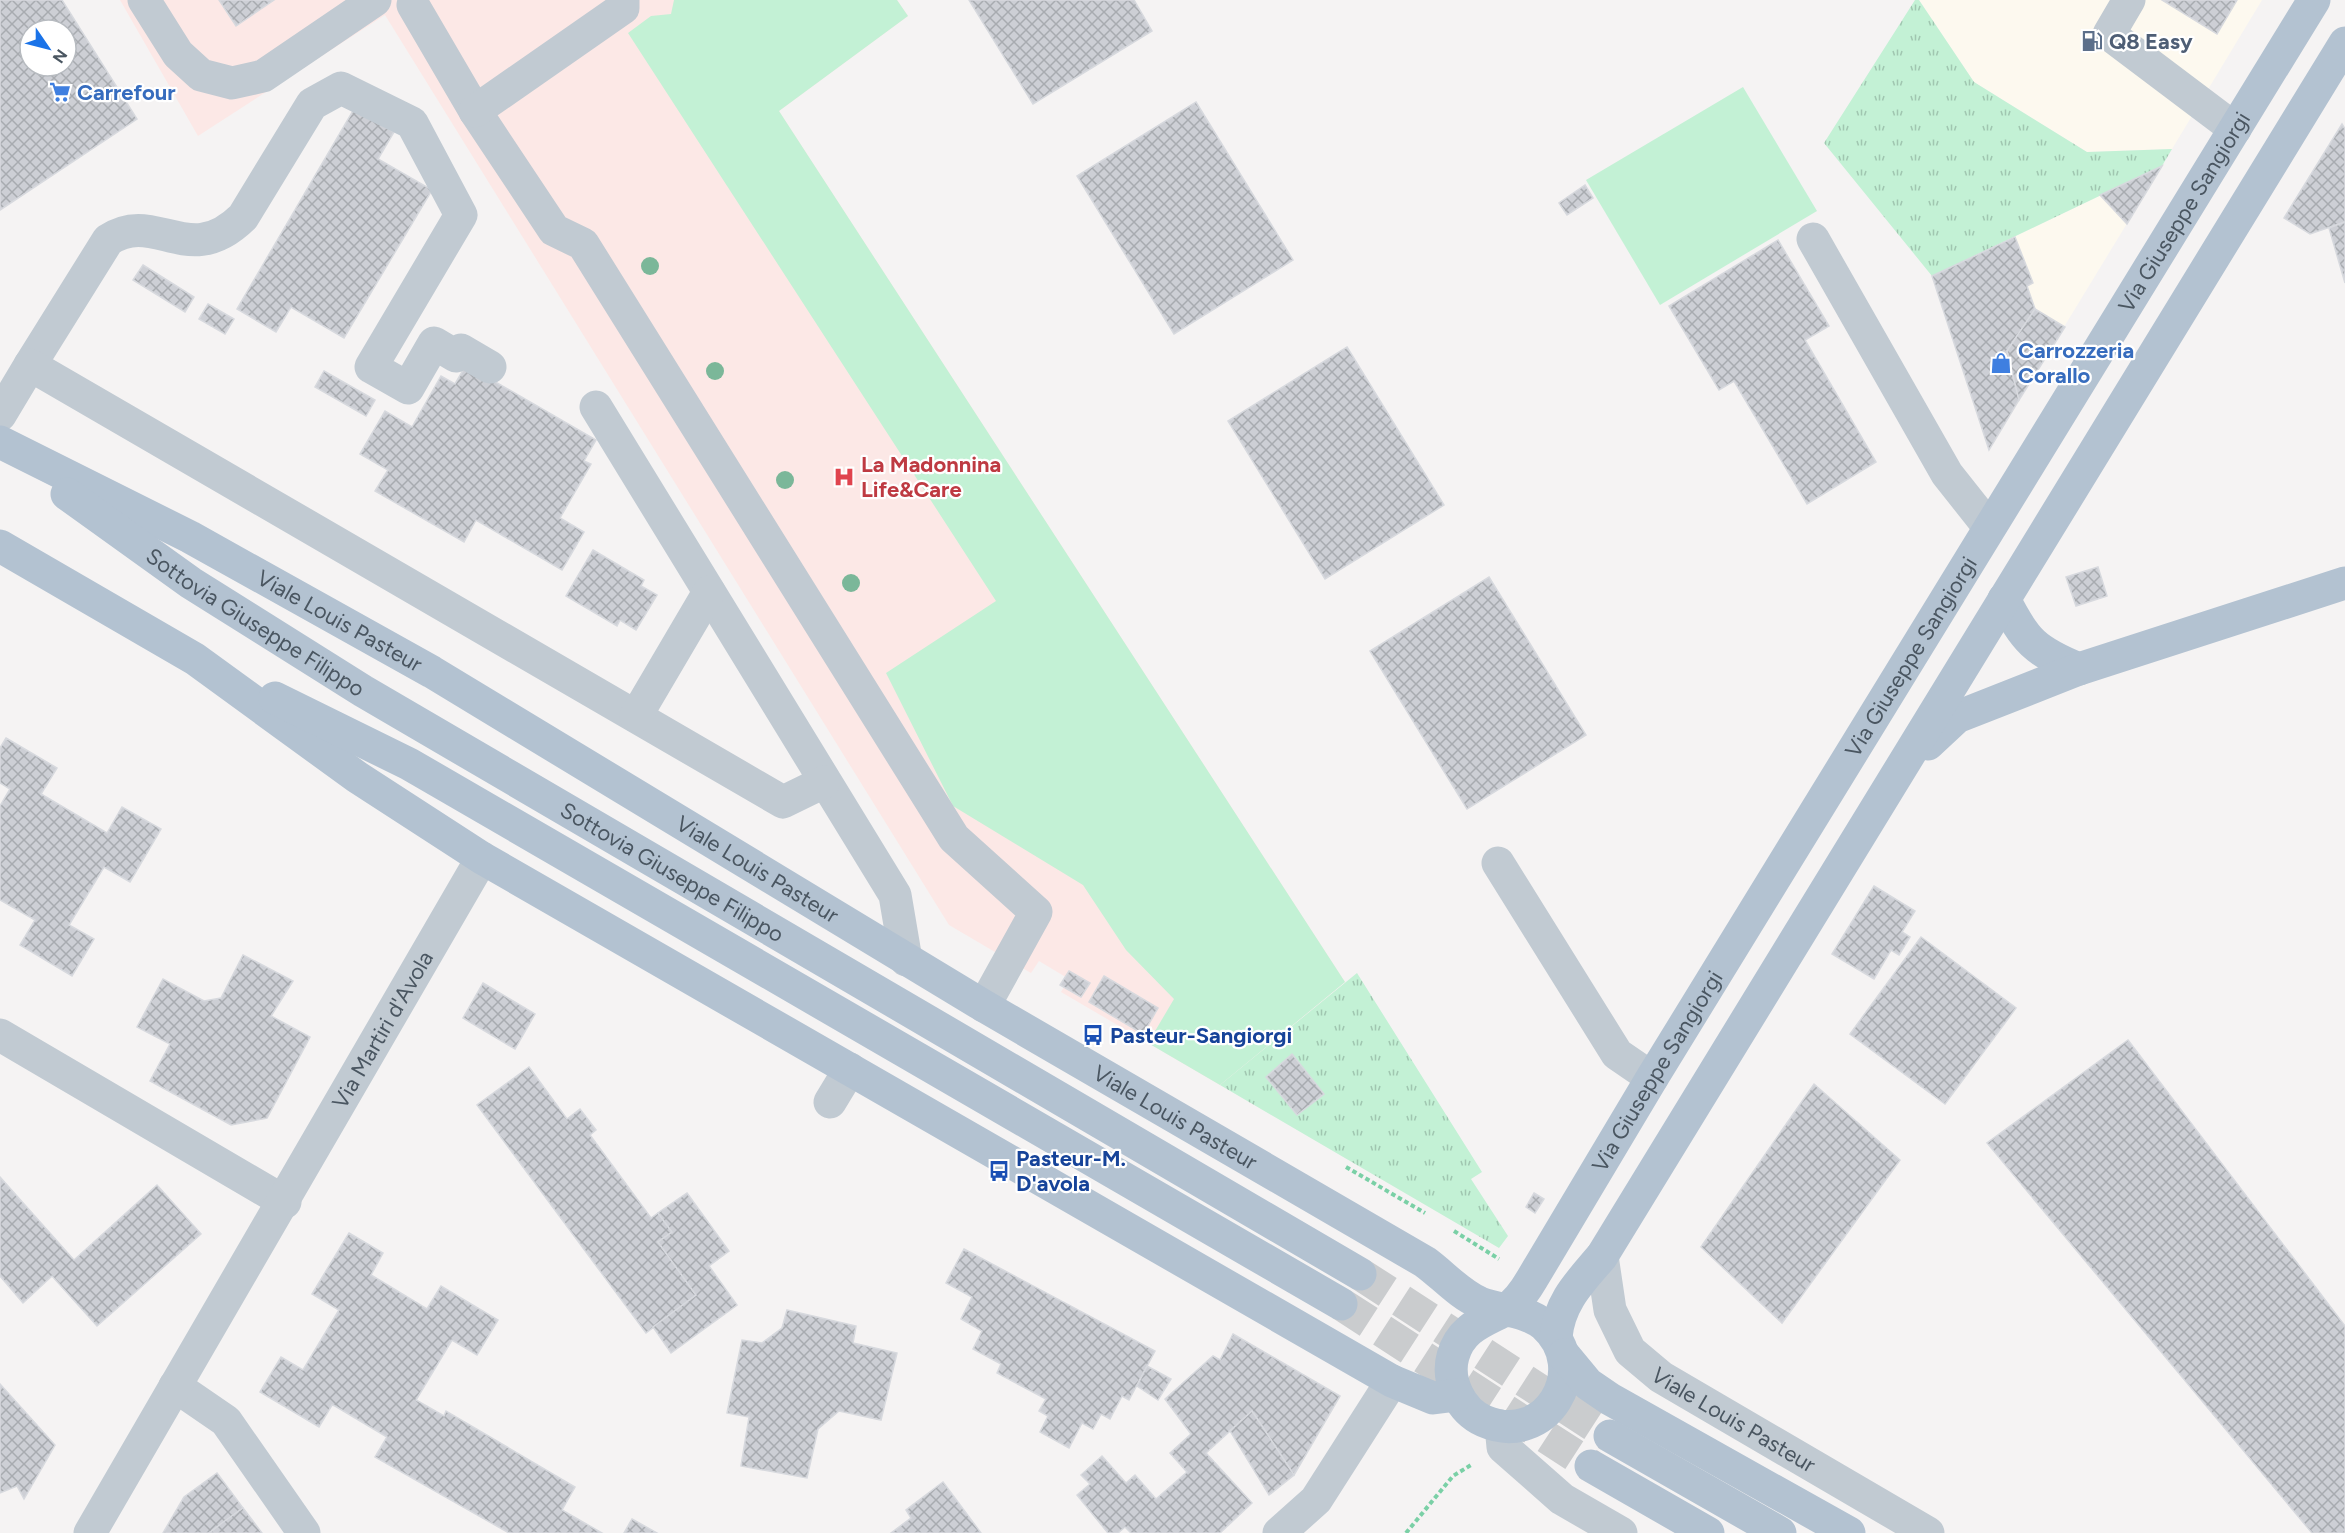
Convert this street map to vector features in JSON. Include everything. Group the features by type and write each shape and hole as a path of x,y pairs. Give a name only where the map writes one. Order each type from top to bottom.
{"main road":[{"name":"Via Giuseppe Sangiorgi","path":"1506,1309 1522,1296 1532,1280 1652,1078 2314,0"},
{"path":"1849,1533 1610,1399 1588,1384 1560,1346 1542,1323 1506,1309 1471,1326 1459,1341 1452,1358 1452,1377 1457,1395 1468,1410 1502,1437 1519,1426 1537,1419 1551,1408 1561,1392 1566,1374 1560,1346 1557,1320 1563,1306 1602,1256 2345,43"},
{"name":"Viale Louis Pasteur","path":"0,444 190,537 432,672 906,960 1425,1262 1480,1302 1506,1309"},
{"name":"Sottovia Giuseppe Filippo","path":"0,444 191,583 363,691 1360,1274"},
{"path":"0,546 195,659 357,777 482,858 1392,1381 1433,1398 1457,1395"},
{"path":"1898,772 1957,717 2079,669 2345,583"},
{"path":"2004,599 2020,631 2032,644 2054,658 2079,669"},
{"name":"Sottovia Giuseppe Filippo","path":"195,659 409,764 1341,1304"},
{"path":"1610,1436 1780,1533"},
{"path":"1591,1466 1708,1533"}],"street":[{"path":"144,0 178,54 201,75 232,83 262,76 375,0"},
{"path":"475,111 623,8 623,0"},
{"path":"2129,0 2109,34 2235,129"},
{"path":"413,2 475,111 554,230 583,244 954,838 1036,912 984,1006"},
{"path":"0,415 108,240 130,231 201,241 217,238 243,217 312,104 341,88 412,123 461,215 371,367 408,388 434,343 456,356 460,350 490,367"},
{"path":"1813,239 1947,474 1989,527"},
{"path":"30,365 783,802 824,782"},
{"path":"596,407 895,895 906,960"},
{"path":"636,716 709,592"},
{"name":"Via Martiri d'Avola","path":"90,1533 285,1202 482,858"},
{"path":"1498,863 1617,1054 1652,1078"},
{"path":"0,1035 285,1202"},
{"path":"830,1102 850,1069"},
{"name":"Viale Louis Pasteur","path":"1602,1256 1610,1310 1630,1351 1661,1377 1928,1533"},
{"path":"1279,1533 1316,1500 1392,1381"},
{"path":"175,1386 226,1421 304,1533"},
{"path":"1502,1437 1562,1499 1621,1533"}],"path":[{"path":"1406,1533 1453,1476 1502,1437"}],"shaded area":[{"name":"La Madonnina Life&Care","path":"120,0 897,0 908,16 779,111 1345,982 1220,1085 1061,992 1069,979 1039,961 1031,973 949,925 385,15 198,136"},
{"name":"Q8 Easy","path":"1919,0 2262,0 2172,149 2087,152 1974,82"},
{"name":"Carrozzeria Corallo","path":"2162,166 1989,450 1932,276"}],"green space":[{"path":"674,0 897,0 908,16 779,111 1345,982 1220,1085 1148,1043 1174,999 1126,950 1083,885 953,806 886,673 996,601 628,33 651,16 671,14"},
{"path":"1915,0 1919,0 1974,82 2087,152 2172,149 2162,166 1932,276 1824,143"},
{"path":"1743,87 1817,211 1660,305 1586,180"},
{"path":"1357,973 1482,1172 1471,1179 1508,1236 1499,1248 1220,1085"}],"building":[{"name":"Carrefour","path":"0,0 62,0 73,18 18,18 18,78 78,78 78,25 137,119 0,210"},
{"path":"219,0 274,0 236,26"},
{"path":"969,0 1134,0 1152,31 1033,104"},
{"path":"2162,0 2237,0 2217,34"},
{"path":"1196,102 1293,260 1174,334 1077,176"},
{"path":"354,109 394,132 378,159 432,190 344,338 291,307 276,332 237,309"},
{"path":"2342,124 2345,129 2345,222 2310,234 2284,218"},
{"path":"2162,166 2127,224 2100,195"},
{"path":"1585,185 1593,198 1567,215 1559,203"},
{"path":"2345,222 2345,283 2329,228"},
{"path":"2015,237 2033,283 2027,286 2035,309 2007,351 2019,400 1989,450 1932,276"},
{"path":"1778,240 1829,326 1805,340 1876,462 1807,504 1734,381 1719,390 1669,306"},
{"path":"143,265 194,297 185,312 133,280"},
{"path":"208,304 234,319 225,334 199,319"},
{"path":"2035,309 2065,327 2019,400 2007,351"},
{"path":"1347,347 1444,505 1325,579 1228,421"},
{"path":"466,365 596,440 584,461 591,464 560,518 584,532 562,570 476,520 464,542 375,491 388,470 360,454 385,411 412,427 441,376 455,384"},
{"path":"324,371 375,400 366,416 315,387"},
{"path":"593,550 644,580 641,586 657,595 636,630 620,620 617,626 566,596"},
{"path":"2098,567 2107,596 2076,606 2066,577"},
{"path":"1489,577 1586,735 1467,809 1370,651"},
{"path":"6,738 57,768 41,794 107,833 122,807 161,829 130,882 104,867 69,925 94,939 72,976 20,945 35,920 0,900 0,806 10,789 0,783 0,748"},
{"path":"1874,886 1915,911 1902,932 1910,937 1899,955 1891,950 1874,979 1832,954"},
{"path":"1921,937 2016,1008 1945,1104 1850,1034"},
{"path":"243,955 293,981 271,1016 310,1037 267,1118 231,1125 150,1081 170,1044 137,1027 163,979 204,1001 221,998"},
{"path":"1069,971 1090,983 1081,997 1060,985"},
{"path":"1104,976 1158,1008 1143,1034 1089,1002"},
{"path":"483,983 535,1014 515,1049 463,1018"},
{"path":"2128,1040 2345,1326 2345,1533 2312,1533 1987,1143"},
{"path":"1292,1054 1324,1094 1297,1115 1266,1077"},
{"path":"529,1067 567,1119 580,1109 596,1130 590,1135 651,1218 658,1213 672,1232 658,1242 696,1295 646,1333 477,1105"},
{"path":"1814,1084 1900,1160 1782,1323 1701,1247"},
{"path":"0,1177 74,1260 157,1185 201,1234 97,1326 52,1276 23,1303 0,1276"},
{"path":"687,1193 729,1251 709,1266 737,1305 671,1353 653,1327 696,1295 658,1242 672,1232 658,1213"},
{"path":"1534,1193 1544,1199 1535,1213 1526,1207"},
{"path":"349,1233 383,1253 371,1275 427,1309 441,1286 498,1320 477,1355 452,1340 416,1400 444,1416 446,1411 575,1487 562,1510 602,1533 509,1533 375,1457 387,1437 335,1406 332,1405 319,1427 260,1392 281,1357 303,1370 339,1310 312,1294"},
{"path":"964,1249 1155,1351 1129,1400 1122,1396 1110,1419 1101,1414 1093,1429 1082,1423 1069,1448 1040,1432 1048,1416 1039,1411 1046,1399 997,1373 1001,1364 973,1349 982,1331 961,1319 972,1297 946,1283"},
{"path":"787,1310 856,1326 853,1343 897,1353 881,1420 839,1411 818,1429 807,1478 741,1466 749,1417 727,1413 742,1340 762,1343 782,1328"},
{"path":"1233,1334 1340,1396 1294,1475 1252,1411 1206,1453 1252,1503 1220,1533 1131,1533 1125,1527 1118,1533 1108,1533 1077,1495 1090,1484 1081,1475 1102,1456 1126,1483 1135,1475 1156,1499 1187,1472 1170,1453 1191,1434 1165,1399 1213,1356 1220,1360"},
{"path":"1147,1366 1171,1379 1158,1400 1137,1386"},
{"path":"0,1384 55,1445 24,1499 17,1486 0,1493"},
{"path":"1252,1411 1294,1475 1269,1495 1230,1431"},
{"path":"217,1473 243,1508 209,1533 163,1533 184,1497"},
{"path":"943,1482 981,1533 891,1533 911,1518 906,1510"},
{"path":"243,1508 262,1533 209,1533 222,1523"},
{"path":"632,1519 657,1533 624,1533"}],"tunnel":[{"path":"1360,1274 1610,1436"},
{"path":"1341,1304 1591,1466"}],"place":[{"name":"Q8 Easy","path":"2092,41"},
{"name":"Carrefour","path":"60,92"},
{"name":"Carrozzeria Corallo","path":"2001,363"},
{"name":"La Madonnina Life&Care","path":"844,477"},
{"name":"Pasteur-Sangiorgi","path":"1093,1035"},
{"name":"Pasteur-M. D'avola","path":"999,1171"}]}
